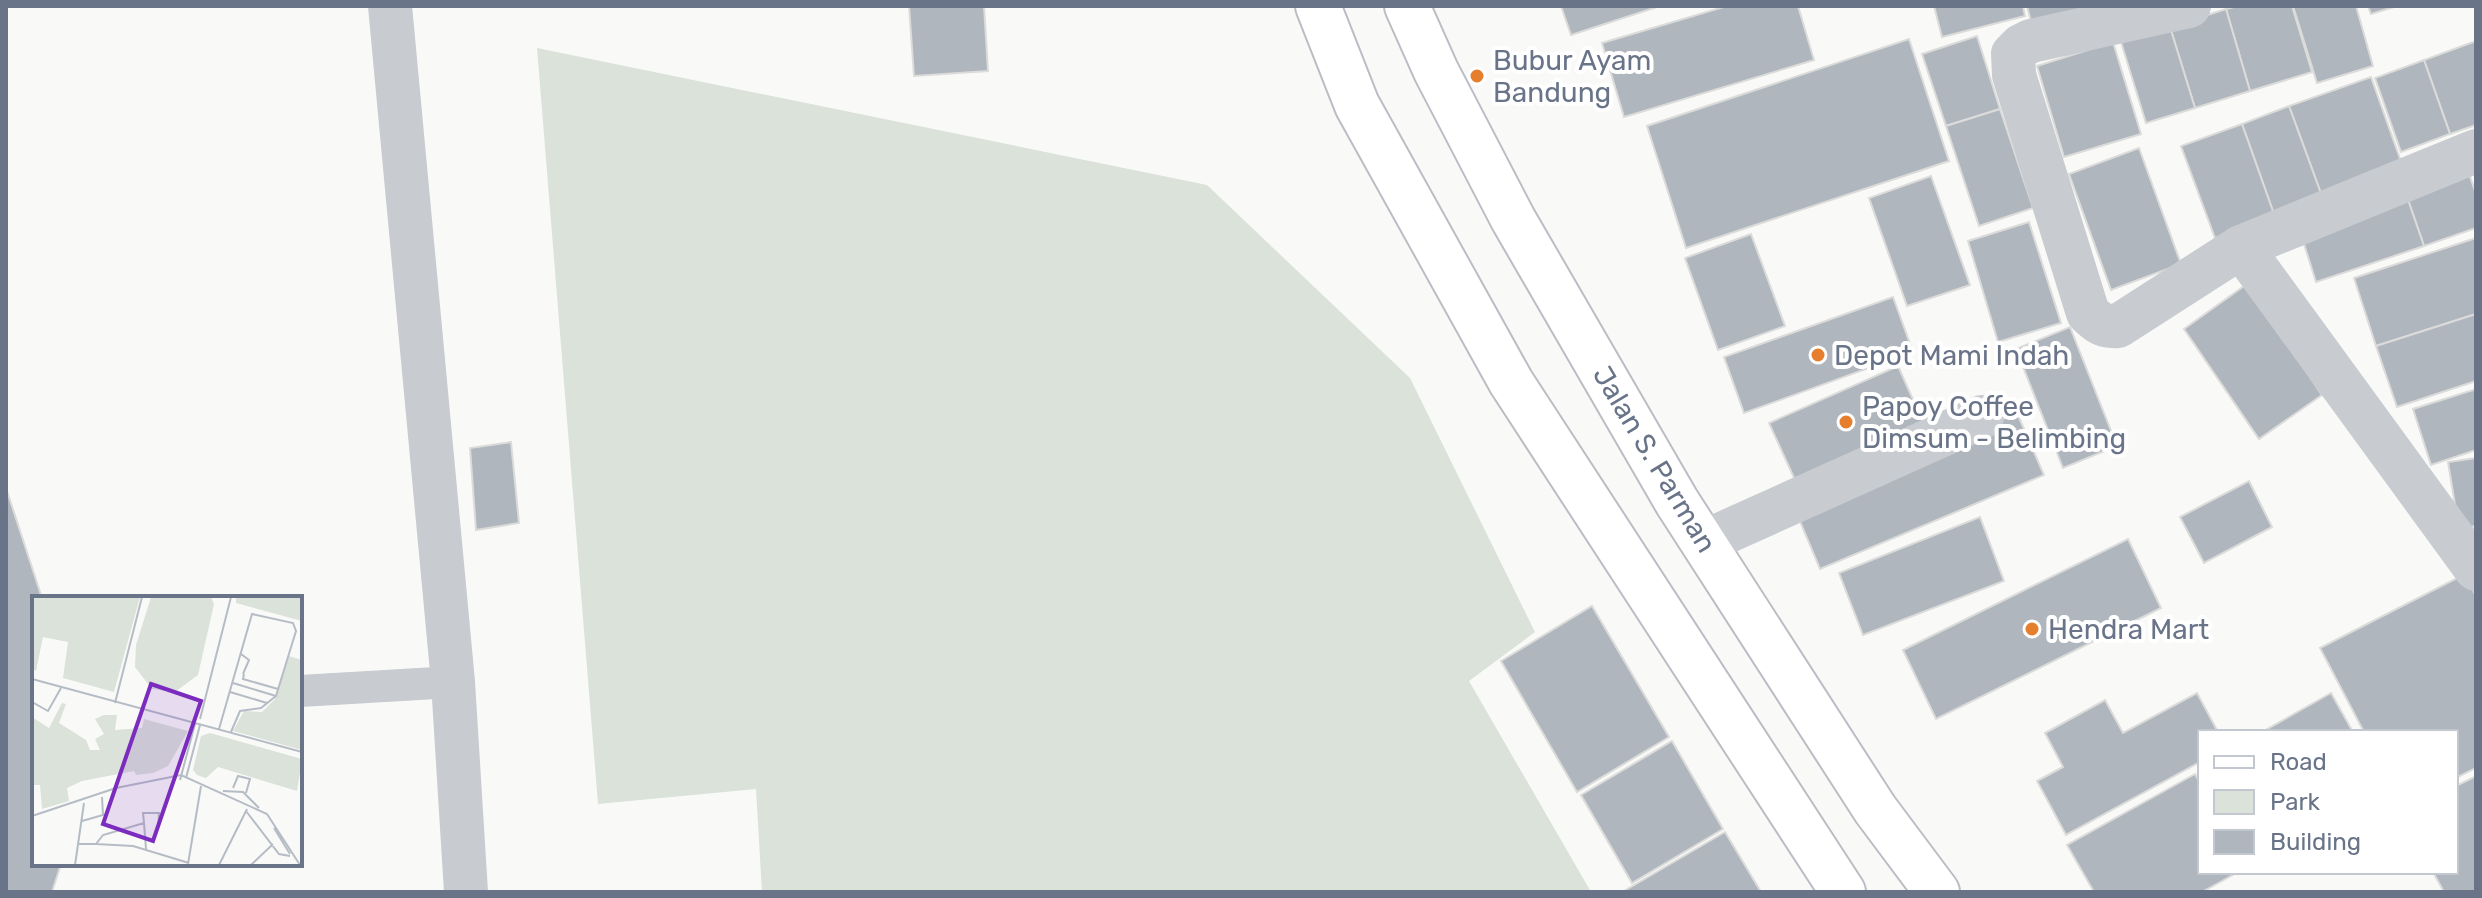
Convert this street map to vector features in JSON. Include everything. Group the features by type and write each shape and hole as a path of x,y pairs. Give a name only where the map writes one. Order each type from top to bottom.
{"main road":[{"path":"1318,6 1357,105 1511,382 1843,892"},
{"name":"Jalan S. Parman","path":"1407,6 1436,71 1513,219 1677,502 1875,809 1937,892"}],"street":[{"path":"390,6 453,682 466,892"},
{"path":"2189,6 2031,41 2013,54 2014,75 2088,313 2097,322 2118,326 2241,247 2476,151"},
{"path":"2241,247 2476,569"},
{"path":"1704,542 1982,417"}],"lane":[{"path":"302,691 453,682"}],"green space":[{"path":"537,48 1207,185 1410,378 1535,632 1469,681 1591,892 762,892 756,789 598,804"}],"building":[{"path":"909,6 984,6 988,71 914,76"},
{"path":"1561,6 1660,6 1571,35"},
{"path":"1727,6 1798,6 1814,60 1624,117 1602,43"},
{"path":"1934,6 2023,6 2025,16 1942,37"},
{"path":"2027,6 2082,6 2085,17 2033,30"},
{"path":"2238,6 2292,6 2312,72 2250,91 2226,9"},
{"path":"2293,6 2356,6 2373,66 2317,83"},
{"path":"2368,6 2397,6 2371,14"},
{"path":"2226,9 2250,91 2195,108 2170,27"},
{"path":"2170,27 2195,108 2146,123 2121,42"},
{"path":"1977,36 2000,109 1946,126 1922,54"},
{"path":"1909,39 1949,161 1686,248 1647,126"},
{"path":"2476,41 2476,125 2450,134 2424,60"},
{"path":"2113,42 2141,134 2064,157 2037,66"},
{"path":"2424,60 2450,134 2401,152 2375,78"},
{"path":"2371,77 2404,170 2323,199 2289,106"},
{"path":"2289,106 2323,199 2275,217 2242,124"},
{"path":"2000,109 2033,208 1979,226 1946,126"},
{"path":"2242,124 2275,217 2215,238 2181,146"},
{"path":"2139,148 2181,264 2111,290 2069,174"},
{"path":"2468,171 2476,194 2476,228 2424,246 2405,191"},
{"path":"1931,176 1970,285 1907,306 1869,198"},
{"path":"2405,191 2424,246 2316,282 2299,228"},
{"path":"2029,222 2061,323 1998,342 1968,241"},
{"path":"1751,234 1785,326 1718,350 1685,258"},
{"path":"2476,238 2476,314 2376,346 2354,278"},
{"path":"2247,284 2322,395 2259,439 2184,329"},
{"name":"Depot Mami Indah","path":"1893,297 1913,352 1744,413 1724,357"},
{"path":"2476,314 2476,381 2397,407 2376,346"},
{"path":"2070,327 2117,446 2063,468 2016,349"},
{"name":"Papoy Coffee Dimsum - Belimbing","path":"1898,366 1923,422 1795,480 1769,423"},
{"path":"2476,389 2476,450 2431,465 2413,409"},
{"path":"2017,413 2044,475 1820,569 1794,507"},
{"path":"511,442 519,523 476,530 470,448"},
{"path":"2476,458 2476,526 2459,529 2448,462"},
{"path":"2249,481 2272,527 2204,563 2180,517"},
{"path":"6,488 41,596 32,596 32,866 60,866 52,892 6,892"},
{"path":"1980,517 2004,581 1863,635 1839,573"},
{"name":"Hendra Mart","path":"2128,539 2161,608 1936,719 1903,650"},
{"path":"2465,574 2476,596 2476,768 2458,777 2458,730 2363,730 2320,648"},
{"path":"1592,606 1669,737 1577,792 1501,661"},
{"path":"2197,693 2217,730 2198,730 2198,763 2066,835 2037,781 2063,767 2045,733 2105,700 2123,733"},
{"path":"2331,693 2352,730 2266,730"},
{"path":"1672,741 1723,829 1632,883 1581,795"},
{"path":"2195,774 2198,779 2198,874 2234,874 2202,892 2094,892 2067,845"},
{"path":"2476,776 2476,892 2444,892 2434,874 2458,874 2458,785"},
{"path":"1725,832 1761,892 1624,892 1624,891"}],"place":[{"name":"Bubur Ayam Bandung","path":"1477,76"},
{"name":"Depot Mami Indah","path":"1818,355"},
{"name":"Papoy Coffee Dimsum - Belimbing","path":"1846,422"},
{"name":"Hendra Mart","path":"2032,629"}]}
